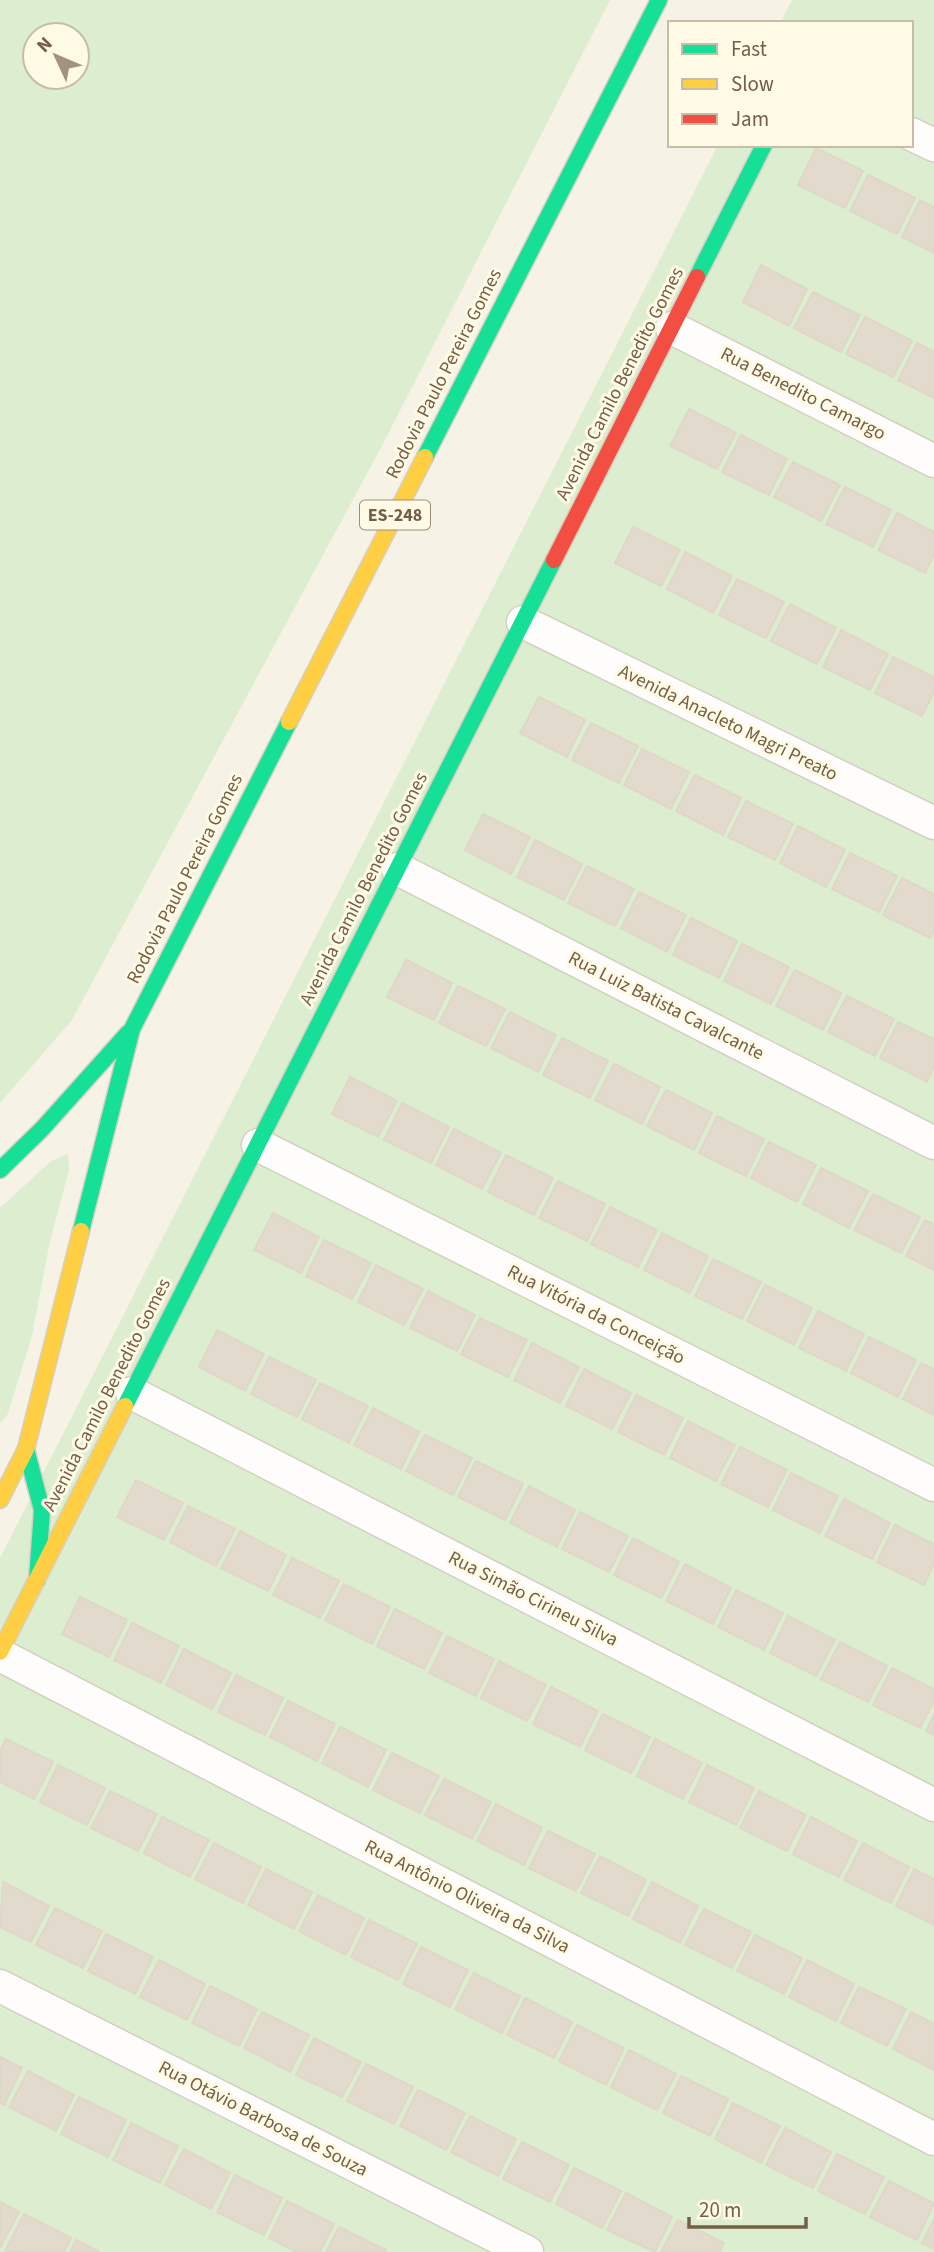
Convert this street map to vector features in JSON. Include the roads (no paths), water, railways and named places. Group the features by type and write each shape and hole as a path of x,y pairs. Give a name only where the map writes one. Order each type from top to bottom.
{"main road":[{"name":"Rodovia Paulo Pereira Gomes","path":"132,1029 659,0"},
{"name":"Avenida Camilo Benedito Gomes","path":"0,1653 763,147"},
{"path":"0,1170 43,1129 132,1029"},
{"path":"0,1500 26,1449 132,1029"},
{"path":"26,1449 42,1510 37,1580"}],"street":[{"path":"913,135 934,145"},
{"name":"Rua Benedito Camargo","path":"672,328 934,461"},
{"name":"Avenida Anacleto Magri Preato","path":"523,622 934,824"},
{"name":"Rua Luiz Batista Cavalcante","path":"398,869 934,1143"},
{"name":"Rua Vitória da Conceição","path":"258,1145 934,1485"},
{"name":"Rua Simão Cirineu Silva","path":"132,1392 934,1805"},
{"name":"Rua Antônio Oliveira da Silva","path":"0,1653 934,2139"},
{"name":"Rua Otávio Barbosa de Souza","path":"0,1986 527,2252"}]}
